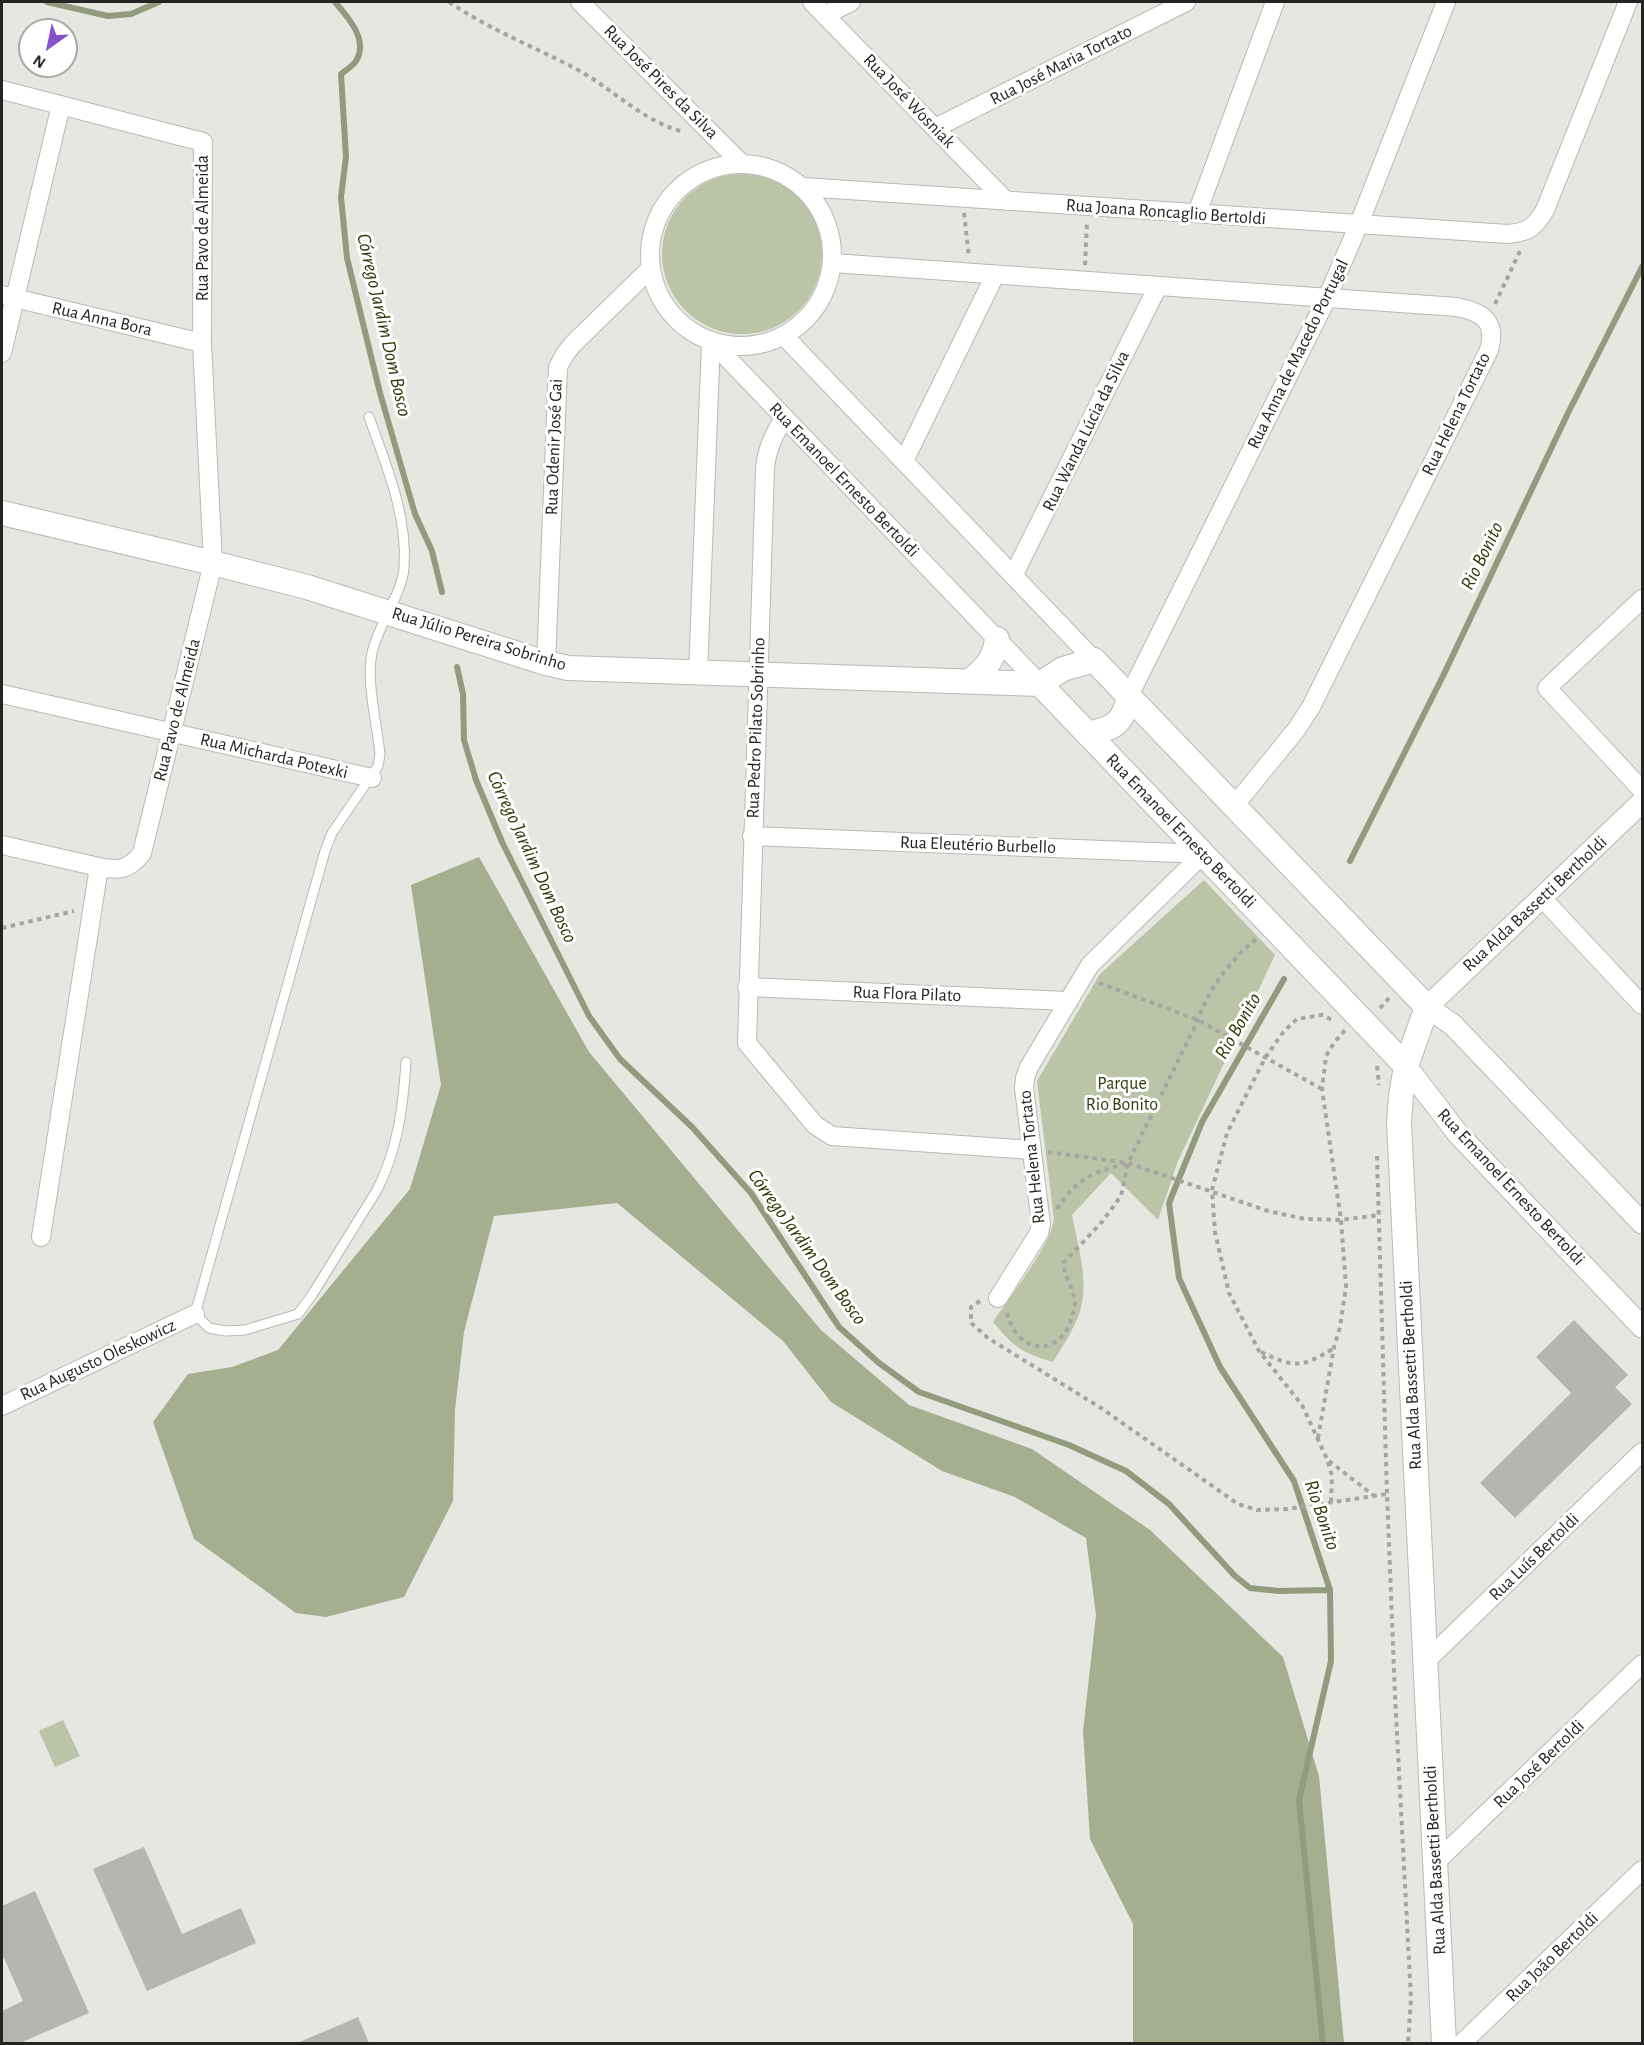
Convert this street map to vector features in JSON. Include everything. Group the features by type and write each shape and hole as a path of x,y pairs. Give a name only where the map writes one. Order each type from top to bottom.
{"main road":[{"name":"Rua Júlio Pereira Sobrinho","path":"2,513 307,587 546,663 582,670 1040,684"},
{"path":"970,681 984,671 992,660 996,651 997,639"},
{"path":"1040,684 1063,669 1094,660 1426,1007"},
{"name":"Rua Emanoel Ernesto Bertoldi","path":"1040,684 1406,1066"},
{"path":"1088,734 1113,726 1122,718 1129,696"},
{"name":"Rua Alda Bassetti Bertholdi","path":"1426,1007 1406,1066 1399,1122 1444,2043"}],"street":[{"name":"Rua José Pires da Silva","path":"580,2 741,163"},
{"name":"Rua José Wosniak","path":"812,2 1006,201"},
{"path":"825,15 851,2"},
{"name":"Rua José Maria Tortato","path":"935,128 1186,2"},
{"path":"1197,213 1275,2"},
{"name":"Rua Anna de Macedo Portugal","path":"1129,696 1327,298 1359,224 1446,2"},
{"path":"1529,230 1545,210 1628,2"},
{"path":"2,90 61,105 8,297 2,353"},
{"name":"Rua Pavo de Almeida","path":"2,845 99,867 121,869 134,864 142,853 213,563 202,343 203,142 61,105"},
{"path":"741,163 764,166 785,174 803,187 821,209 831,235 833,263 826,292 809,318 784,336 761,345 736,346 711,341 689,330 671,313 657,292 651,268 650,242 657,217 672,195 691,178 715,167 741,163"},
{"name":"Rua Joana Roncaglio Bertoldi","path":"803,187 1508,234 1529,230"},
{"path":"833,263 1469,309 1480,314 1487,321"},
{"name":"Rua Odenir José Gai","path":"546,663 558,367 573,344 651,268"},
{"path":"904,461 995,274"},
{"name":"Rua Wanda Lúcia da Silva","path":"1014,576 1158,286"},
{"name":"Rua Anna Bora","path":"8,297 202,343"},
{"name":"Rua Helena Tortato","path":"1234,806 1296,730 1311,707 1489,350 1492,331 1487,321"},
{"path":"784,336 1094,660"},
{"path":"698,673 711,341"},
{"name":"Rua Emanoel Ernesto Bertoldi","path":"711,341 1040,684"},
{"name":"Rua Pedro Pilato Sobrinho","path":"784,418 767,452 765,468 747,1043 815,1125 832,1136 1032,1150"},
{"path":"1642,599 1547,688 1642,790"},
{"name":"Rua Micharda Potexki","path":"2,694 372,778"},
{"name":"Rua Alda Bassetti Bertholdi","path":"1426,1007 1642,802"},
{"name":"Rua Eleutério Burbello","path":"752,836 1203,854"},
{"name":"Rua Helena Tortato","path":"1004,1301 1041,1224 1024,1088 1025,1078 1067,1001 1099,954 1203,854"},
{"path":"41,1237 99,867"},
{"path":"1542,898 1642,1005"},
{"name":"Rua Flora Pilato","path":"747,987 1067,1001"},
{"path":"1426,1007 1453,1025 1642,1223"},
{"name":"Rua Emanoel Ernesto Bertoldi","path":"1406,1066 1458,1134 1642,1327"},
{"name":"Rua Augusto Oleskowicz","path":"2,1406 195,1314"},
{"name":"Rua Luís Bertoldi","path":"1425,1662 1642,1452"},
{"name":"Rua José Bertoldi","path":"1435,1863 1642,1664"},
{"name":"Rua João Bertoldi","path":"1461,2043 1642,1870"}],"lane":[{"path":"369,417 391,481 403,534 404,571 400,586 376,636 371,656 370,675 380,754 378,766 372,778 337,826 325,851 195,1314 209,1328 225,1331 245,1330 298,1314 312,1295 386,1172 400,1125 406,1062"}],"path":[{"path":"449,2 478,21 581,72 644,116 672,129 719,141"},
{"path":"962,198 972,273"},
{"path":"1085,281 1087,206"},
{"path":"1487,321 1529,230"},
{"path":"2,928 93,906"},
{"path":"1271,925 1235,957 1204,1002 1198,1020 1128,1163 1121,1196 1102,1222 1064,1263 1065,1276 1071,1287 1075,1304 1070,1323 1057,1341 1043,1346 1028,1345 1011,1329 1004,1301 984,1297 971,1307 971,1323 988,1338 1101,1408 1238,1504 1257,1510 1287,1509 1387,1494"},
{"path":"1082,976 1198,1020 1322,1089"},
{"path":"1331,1502 1332,1476 1302,1405 1259,1351 1229,1293 1215,1232 1212,1190 1227,1133 1265,1058 1284,1031 1298,1019 1322,1015 1353,1031"},
{"path":"1317,1438 1346,1287 1341,1220 1322,1089 1326,1056 1347,1028"},
{"path":"1374,1057 1380,1080 1379,1092"},
{"path":"1377,1149 1395,1696 1411,2000 1408,2043"},
{"path":"1032,1150 1128,1163 1268,1211 1305,1219 1341,1220 1379,1215"},
{"path":"1054,1215 1069,1190 1096,1171 1128,1163"},
{"path":"1259,1351 1282,1362 1302,1365 1334,1347"},
{"path":"1327,1460 1373,1495"}],"green space":[{"path":"742,174 758,175 773,180 787,187 799,197 809,209 816,223 821,238 821,270 816,285 809,299 799,311 787,321 773,328 758,333 742,334 726,333 711,328 697,321 685,311 675,299 668,285 663,270 662,254 663,238 668,223 675,209 685,197 697,187 711,180 726,175"},
{"path":"479,857 589,1052 821,1330 909,1405 1032,1449 1150,1530 1283,1657 1319,1776 1344,2043 1133,2043 1133,1924 1090,1839 1083,1731 1096,1615 1086,1538 1015,1497 942,1471 831,1402 783,1341 617,1203 494,1216 464,1332 455,1410 453,1501 404,1597 326,1617 296,1613 194,1539 153,1422 188,1374 232,1367 278,1350 410,1189 441,1085 411,885"},
{"name":"Parque Rio Bonito","path":"1204,880 1275,955 1178,1161 1158,1220 1111,1173 1072,1215 1082,1266 1082,1305 1073,1328 1053,1362 1019,1348 993,1322 1037,1257 1054,1219 1037,1081 1100,974"},
{"path":"63,1720 80,1756 55,1767 39,1731"}],"building":[{"path":"1574,1320 1628,1375 1615,1387 1632,1404 1515,1518 1480,1483 1571,1393 1536,1357"},
{"path":"144,1847 182,1934 241,1908 256,1943 147,1991 93,1869"},
{"path":"35,1891 89,2013 20,2043 2,2043 2,2011 23,2001 2,1958 2,1906"},
{"path":"358,2017 369,2043 297,2043 335,2027"}],"waterway":[{"path":"47,2 108,16 131,14 159,2"},
{"name":"Córrego Jardim Dom Bosco","path":"335,2 355,29 360,45 356,61 341,74 346,157 341,197 347,258 380,393 415,514 432,551 442,592"},
{"name":"Rio Bonito","path":"1350,861 1443,676 1568,413 1642,267"},
{"name":"Córrego Jardim Dom Bosco","path":"457,667 463,694 464,740 476,780 502,842 589,1016 620,1059 692,1127 751,1193 839,1327 879,1363 919,1392 1069,1445 1126,1471 1169,1504 1235,1576 1250,1588 1279,1591 1330,1590"},
{"name":"Rio Bonito","path":"1284,979 1202,1122 1169,1203 1179,1278 1220,1367 1294,1481 1330,1590 1331,1661 1299,1800 1323,2044"}]}
